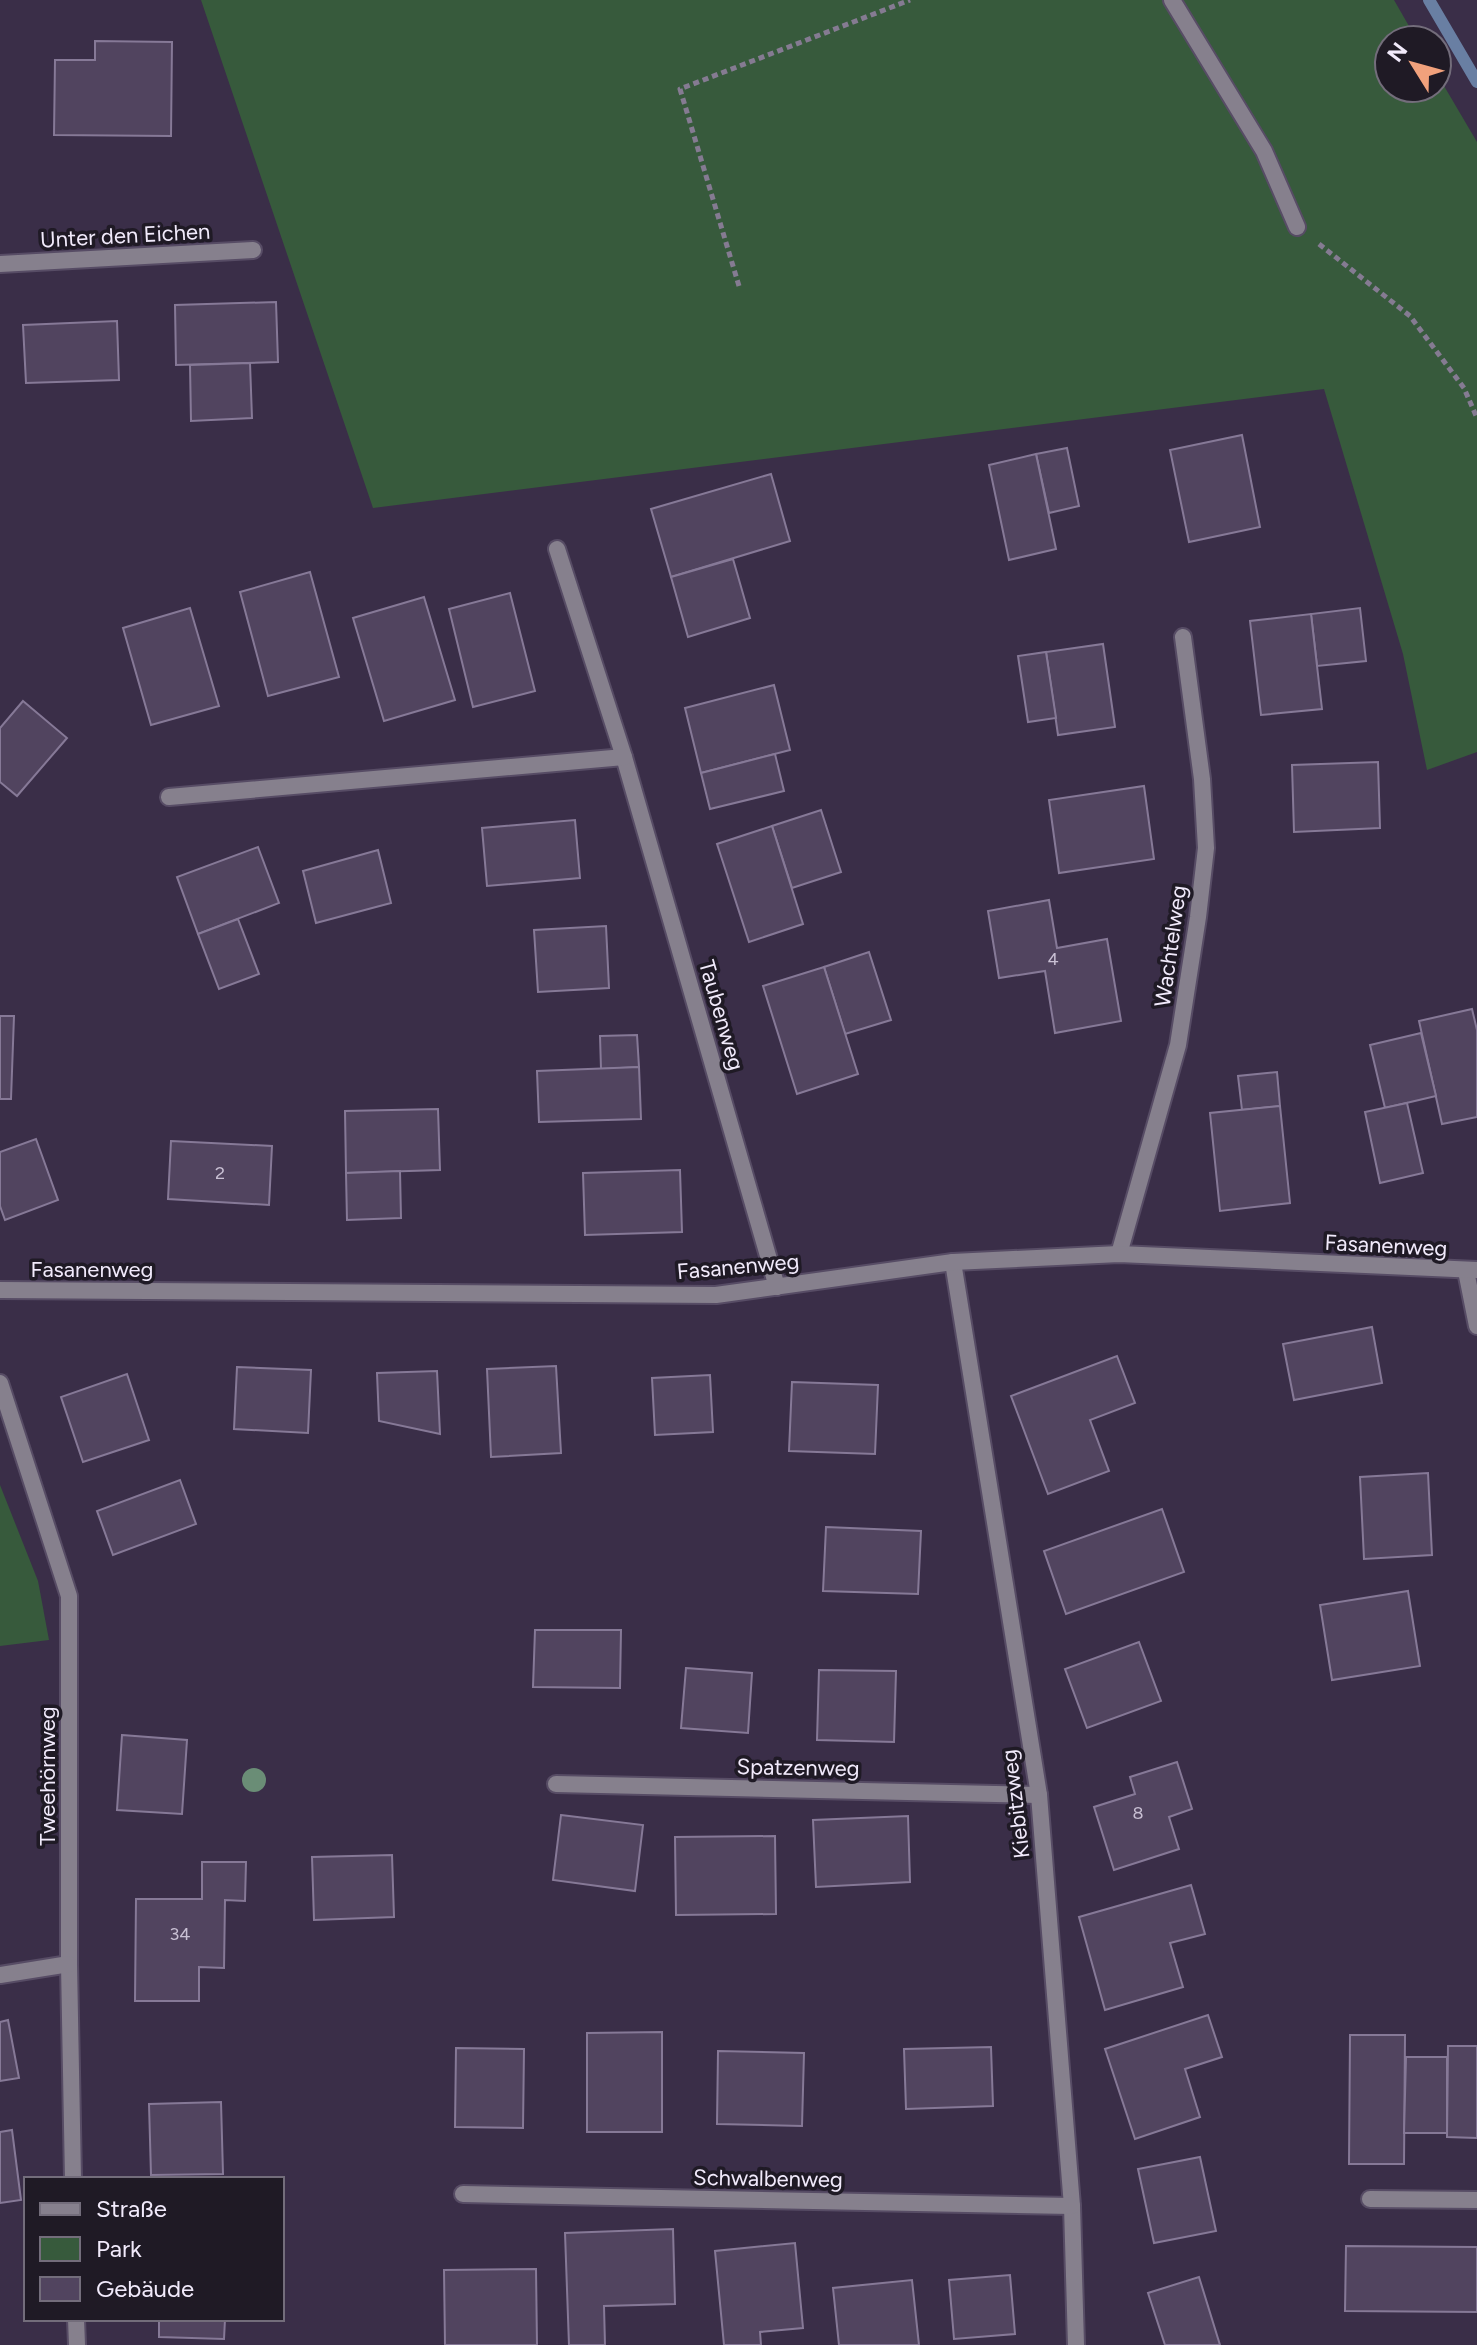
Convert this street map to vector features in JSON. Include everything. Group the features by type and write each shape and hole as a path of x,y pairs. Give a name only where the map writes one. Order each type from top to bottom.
{"street":[{"path":"1172,0 1264,151 1297,227"},
{"name":"Unter den Eichen","path":"0,264 253,250"},
{"name":"Taubenweg","path":"557,549 624,757 777,1287"},
{"name":"Wachtelweg","path":"1119,1254 1178,1045 1206,848 1202,779 1183,637"},
{"path":"169,797 624,757"},
{"name":"Fasanenweg","path":"0,1290 716,1295 953,1262 1119,1254 1471,1270"},
{"name":"Kiebitzweg","path":"953,1262 1039,1795 1072,2206 1076,2345"},
{"path":"1471,1270 1477,1326"},
{"name":"Tweehörnweg","path":"1,1390 69,1596 69,1964 73,2177"},
{"name":"Spatzenweg","path":"556,1784 1039,1795"},
{"path":"0,1975 69,1964"},
{"name":"Schwalbenweg","path":"463,2194 1072,2206"},
{"path":"1370,2199 1477,2200"},
{"path":"76,2321 77,2345"}],"path":[{"path":"739,286 680,89 910,0"},
{"path":"1297,227 1410,316 1464,388 1477,418"}],"green space":[{"path":"201,0 1394,0 1408,24 1373,24 1373,104 1453,104 1453,101 1477,142 1477,752 1427,770 1403,654 1324,389 373,508"},
{"path":"0,1485 38,1581 49,1640 0,1646"}],"building":[{"path":"95,41 172,42 171,136 54,135 55,60 95,60"},
{"path":"276,302 278,362 176,365 175,305"},
{"path":"117,321 119,380 26,383 23,325"},
{"path":"250,363 252,418 191,421 190,365"},
{"path":"1242,435 1260,527 1189,542 1170,450"},
{"path":"1067,448 1079,506 1049,513 1036,454"},
{"path":"1036,454 1056,549 1009,560 989,465"},
{"path":"771,474 790,541 671,577 651,509"},
{"path":"733,559 750,618 688,637 671,577"},
{"path":"310,572 339,677 268,696 240,592"},
{"path":"510,593 535,691 473,707 449,609"},
{"path":"424,597 455,700 384,721 353,618"},
{"path":"190,608 219,706 151,725 123,628"},
{"path":"1360,608 1366,661 1317,666 1311,614"},
{"path":"1311,614 1322,709 1261,715 1250,621"},
{"path":"1103,644 1115,727 1058,735 1046,652"},
{"path":"1046,652 1056,718 1028,722 1018,656"},
{"path":"774,685 790,750 701,773 685,708"},
{"path":"23,701 67,738 17,796 0,782 0,728"},
{"path":"775,754 784,791 710,809 701,773"},
{"path":"1378,762 1380,828 1294,832 1292,765"},
{"path":"1144,786 1154,859 1059,873 1049,800"},
{"path":"821,810 841,872 792,888 772,826"},
{"path":"575,820 580,878 487,886 482,828"},
{"path":"772,826 803,924 749,942 717,844"},
{"path":"258,847 279,903 198,934 177,877"},
{"path":"378,850 391,903 316,923 303,871"},
{"path":"1049,900 1057,948 1107,939 1121,1021 1055,1033 1045,971 999,978 988,911"},
{"path":"238,919 259,974 219,989 198,934"},
{"path":"606,926 609,988 538,992 534,930"},
{"path":"869,952 891,1020 845,1034 824,967"},
{"path":"824,967 858,1074 797,1094 763,986"},
{"path":"1472,1009 1477,1030 1477,1117 1442,1124 1419,1021"},
{"path":"0,1016 14,1016 11,1099 0,1099"},
{"path":"1421,1033 1436,1096 1385,1108 1370,1045"},
{"path":"637,1035 639,1067 601,1069 600,1036"},
{"path":"639,1067 641,1119 539,1122 537,1071"},
{"path":"1277,1072 1280,1106 1242,1110 1238,1076"},
{"path":"1407,1103 1423,1173 1380,1183 1365,1112"},
{"path":"1280,1106 1290,1203 1220,1211 1210,1113"},
{"path":"438,1109 440,1170 346,1173 345,1111"},
{"path":"36,1139 58,1200 5,1220 0,1206 0,1152"},
{"path":"171,1141 272,1146 269,1205 168,1199"},
{"path":"680,1170 682,1232 585,1235 583,1173"},
{"path":"400,1171 401,1218 347,1220 346,1173"},
{"path":"1372,1327 1382,1383 1294,1400 1283,1344"},
{"path":"1117,1356 1135,1403 1090,1420 1109,1471 1048,1494 1011,1396"},
{"path":"556,1366 561,1453 491,1457 487,1369"},
{"path":"237,1367 311,1370 308,1433 234,1429"},
{"path":"437,1371 440,1434 379,1421 377,1373"},
{"path":"127,1374 149,1440 83,1462 61,1397"},
{"path":"710,1375 713,1432 655,1435 652,1378"},
{"path":"792,1382 878,1385 875,1454 789,1451"},
{"path":"1428,1473 1432,1555 1364,1559 1360,1477"},
{"path":"180,1480 196,1524 113,1555 97,1511"},
{"path":"1162,1509 1184,1572 1066,1614 1044,1551"},
{"path":"826,1527 921,1531 918,1594 823,1591"},
{"path":"1408,1591 1420,1666 1332,1680 1320,1605"},
{"path":"535,1630 621,1630 620,1688 533,1687"},
{"path":"1139,1642 1161,1701 1087,1728 1065,1669"},
{"path":"686,1668 752,1673 748,1733 681,1728"},
{"path":"819,1670 896,1671 894,1742 817,1740"},
{"path":"122,1735 187,1740 182,1814 117,1810"},
{"path":"1177,1762 1192,1809 1169,1817 1179,1849 1114,1870 1094,1807 1135,1794 1130,1777"},
{"path":"561,1815 643,1825 635,1891 553,1880"},
{"path":"908,1816 910,1882 816,1887 813,1820"},
{"path":"775,1836 776,1914 676,1915 675,1837"},
{"path":"392,1855 394,1917 314,1920 312,1857"},
{"path":"202,1862 246,1862 245,1901 225,1900 224,1968 199,1967 199,2001 135,2001 136,1899 202,1899"},
{"path":"1191,1885 1205,1934 1170,1943 1183,1987 1105,2010 1079,1917"},
{"path":"1208,2015 1222,2057 1185,2069 1200,2117 1135,2139 1105,2049"},
{"path":"8,2020 19,2078 0,2081 0,2022"},
{"path":"662,2032 662,2132 587,2132 587,2033"},
{"path":"1350,2035 1405,2035 1404,2164 1349,2164"},
{"path":"1448,2046 1477,2046 1477,2138 1447,2137"},
{"path":"991,2047 993,2106 906,2109 904,2049"},
{"path":"456,2048 524,2049 523,2128 455,2127"},
{"path":"718,2051 804,2053 802,2126 717,2124"},
{"path":"1406,2057 1447,2057 1447,2133 1404,2133"},
{"path":"221,2102 223,2174 151,2175 149,2104"},
{"path":"12,2130 21,2200 0,2203 0,2132"},
{"path":"1200,2157 1216,2231 1154,2243 1138,2169"},
{"path":"673,2229 675,2304 604,2306 605,2345 569,2345 565,2233"},
{"path":"795,2243 803,2328 760,2332 761,2345 724,2345 715,2251"},
{"path":"1346,2246 1477,2247 1477,2312 1345,2311"},
{"path":"536,2269 537,2345 445,2345 444,2270"},
{"path":"1010,2275 1015,2334 954,2339 949,2280"},
{"path":"1199,2277 1220,2345 1165,2345 1148,2293"},
{"path":"912,2280 919,2345 839,2345 833,2288"},
{"path":"159,2321 225,2321 224,2339 159,2337"}],"waterway":[{"path":"1429,0 1477,82"}]}
